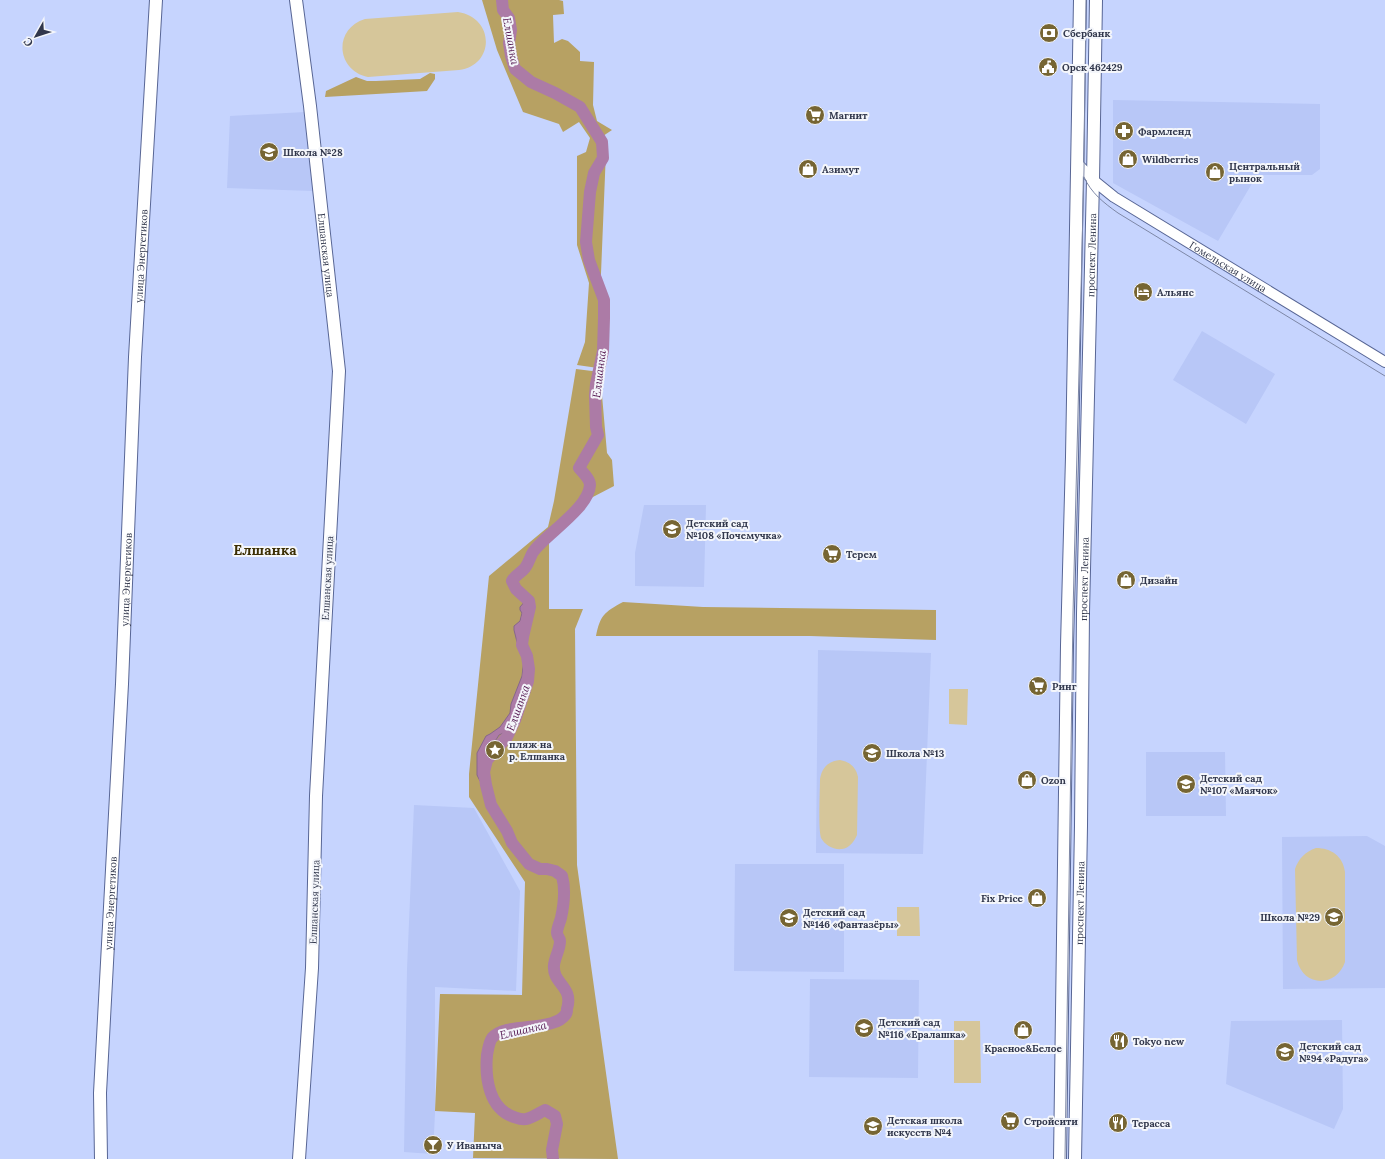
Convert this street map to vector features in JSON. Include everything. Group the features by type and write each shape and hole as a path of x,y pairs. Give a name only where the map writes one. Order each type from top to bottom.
{"main road":[{"name":"улица Энергетиков","path":"101,1159 100,1093 122,684 134,357 156,0"},
{"name":"Елшанская улица","path":"296,0 310,106 339,371 316,796 312,968 299,1159"},
{"name":"проспект Ленина","path":"1060,1159 1067,645 1080,0"},
{"name":"проспект Ленина","path":"1075,1159 1081,826 1082,621 1096,0"}],"street":[{"name":"Гомельская улица","path":"1077,163 1093,180 1114,197 1385,362"}],"shaded area":[{"path":"482,0 563,1 564,14 553,15 554,43 562,39 568,41 580,52 580,61 594,62 593,105 597,121 612,130 600,138 600,146 606,151 600,298 606,347 603,364 599,363 598,368 577,365 585,342 589,283 577,245 577,156 586,152 590,138 579,122 563,132 559,124 523,112 497,50"},
{"path":"458,12 470,16 479,23 484,32 486,41 484,51 479,60 471,66 459,70 368,77 357,73 345,58 342,49 343,40 347,31 355,24 365,19"},
{"path":"430,73 435,74 435,79 427,91 325,97 326,91 356,77 367,81 420,79"},
{"name":"Центральный рынок","path":"1113,100 1320,104 1320,169 1312,175 1257,175 1218,241 1113,183"},
{"name":"Школа №28","path":"305,112 313,191 227,188 230,116"},
{"path":"1202,331 1275,374 1246,424 1173,380"},
{"path":"576,369 600,372 607,453 612,460 614,486 591,498 549,535 549,609 583,609 575,629 577,865 618,1159 473,1158 475,1113 435,1111 440,994 522,995 525,882 469,797 469,774 489,576 548,527 554,501"},
{"name":"Детский сад №108 «Почемучка»","path":"644,505 706,505 704,587 635,586 635,553"},
{"path":"623,602 703,607 936,610 936,640 810,636 596,636 599,624 604,615"},
{"name":"Школа №13","path":"818,650 931,653 923,854 816,853"},
{"path":"949,689 968,689 967,725 949,724"},
{"name":"Детский сад №107 «Маячок»","path":"1146,752 1225,752 1226,816 1146,816"},
{"path":"840,760 847,762 852,766 856,770 858,777 857,835 849,846 835,849 825,843 821,838 819,809 820,779 822,771 829,763"},
{"path":"414,805 474,808 520,891 516,991 435,987 435,1113 433,1154 404,1152 407,969"},
{"name":"Школа №29","path":"1367,836 1385,846 1385,988 1283,989 1282,837"},
{"path":"1316,848 1331,851 1339,857 1344,866 1345,872 1345,962 1341,970 1335,976 1327,980 1320,981 1312,979 1306,975 1300,969 1297,960 1295,869 1303,856"},
{"name":"Детский сад №146 «Фантазёры»","path":"735,864 844,864 844,972 734,971"},
{"path":"897,907 919,907 920,936 897,936"},
{"name":"Детский сад №116 «Ералашка»","path":"810,979 919,980 918,1078 809,1077"},
{"name":"Детский сад №94 «Радуга»","path":"1342,1020 1343,1109 1334,1129 1226,1084 1231,1021"},
{"path":"954,1021 980,1021 981,1083 954,1083"}],"water":[{"path":"526,600 530,608 530,617 528,624 524,629 524,641 527,648 528,658 528,677 524,690 523,708 515,712 515,720 510,730 499,735 484,759 489,771 486,777 487,782 483,783 477,775 477,753 486,736 500,727 510,713 511,704 522,676 524,659 522,650 517,642 514,626 520,621 522,613 520,607"}],"waterway":[{"name":"Елшанка","path":"502,0 503,10 509,18 511,30 509,43 515,69 531,82 580,107 602,142 603,158 594,173 590,192 586,242 589,260 604,300 603,351 595,395 596,427 598,435 579,468 588,478 590,485 588,494 575,512 539,545 533,552 528,564 512,581 516,589 529,601 530,607 522,645 527,656 529,669 528,681 515,720 507,737 487,760 484,772 491,805 507,831 512,843 529,864 540,869 555,871 562,876 563,881 564,902 557,933 560,944 554,965 554,971 556,977 568,995 567,1013 560,1020 551,1023 508,1030 499,1033 492,1038 487,1055 487,1073 490,1092 499,1107 506,1113 521,1119 531,1118 545,1110 555,1116 557,1124 552,1150 553,1159"}],"tram line":[{"path":"1065,1159 1073,613 1084,170 1086,0"},
{"path":"1084,177 1094,193 1118,213 1385,376"}],"place":[{"name":"Сбербанк","path":"1049,33"},
{"name":"Орск 462429","path":"1048,67"},
{"name":"Магнит","path":"815,115"},
{"name":"Фармленд","path":"1124,131"},
{"name":"Школа №28","path":"269,152"},
{"name":"Wildberries","path":"1128,159"},
{"name":"Азимут","path":"808,169"},
{"name":"Центральный рынок","path":"1215,172"},
{"name":"Альянс","path":"1143,292"},
{"name":"Детский сад №108 «Почемучка»","path":"672,529"},
{"name":"Терем","path":"832,554"},
{"name":"Дизайн","path":"1126,580"},
{"name":"Ринг","path":"1038,686"},
{"name":"пляж на р. Елшанка","path":"495,750"},
{"name":"Школа №13","path":"872,753"},
{"name":"Ozon","path":"1027,780"},
{"name":"Детский сад №107 «Маячок»","path":"1186,784"},
{"name":"Fix Price","path":"1037,898"},
{"name":"Школа №29","path":"1334,917"},
{"name":"Детский сад №146 «Фантазёры»","path":"789,918"},
{"name":"Детский сад №116 «Ералашка»","path":"864,1028"},
{"name":"Красное&Белое","path":"1023,1030"},
{"name":"Tokyo new","path":"1119,1041"},
{"name":"Детский сад №94 «Радуга»","path":"1285,1052"},
{"name":"Стройсити","path":"1010,1121"},
{"name":"Терасса","path":"1118,1123"},
{"name":"Детская школа искусств №4","path":"873,1126"},
{"name":"У Иваныча","path":"433,1145"}],"district":[{"name":"Елшанка","path":"265,550"}]}
